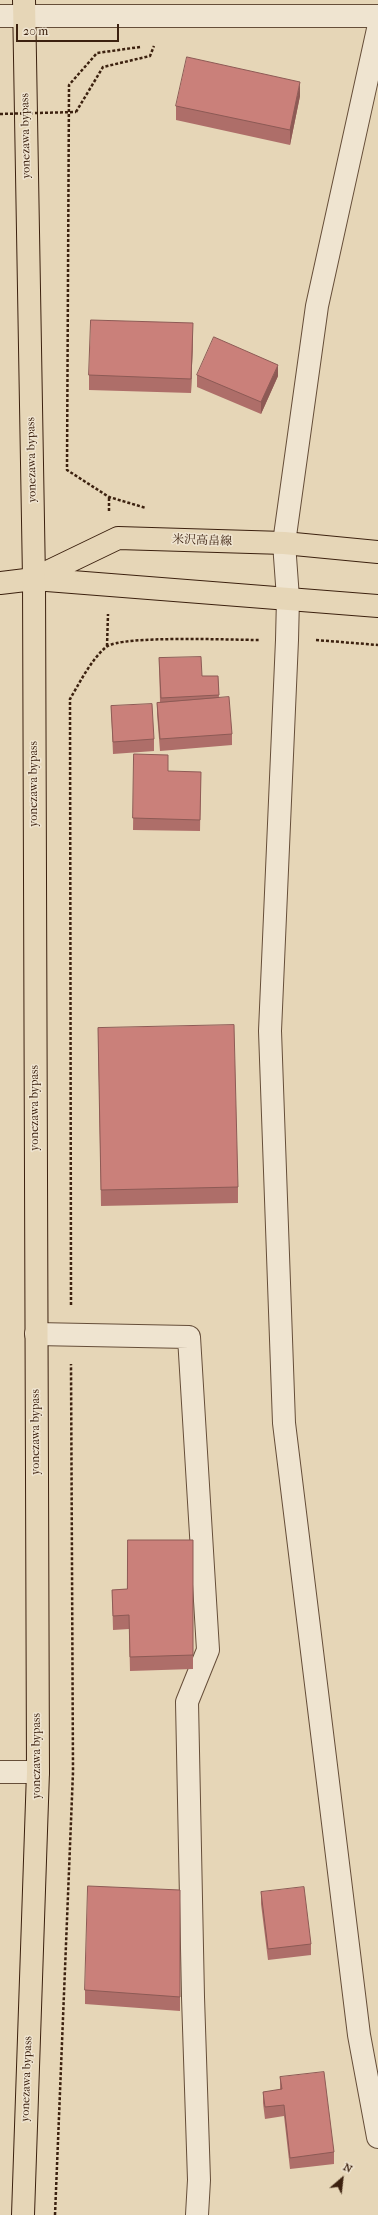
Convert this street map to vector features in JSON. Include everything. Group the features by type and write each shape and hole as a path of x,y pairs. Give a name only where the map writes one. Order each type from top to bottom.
{"main road":[{"name":"yonezawa bypass","path":"23,2215 38,1772 34,579 24,8"},
{"name":"米沢高畠線","path":"34,579 118,538 284,543 378,552"},
{"name":"米沢高畠線","path":"0,583 34,579 378,606"}],"street":[{"path":"0,16 24,8 378,16"},
{"path":"378,30 317,306 284,543 288,598 270,1031 284,1423 359,2035 378,2138"},
{"path":"36,1334 189,1337 208,1650 187,1702 192,1989 199,2180 196,2215"},
{"path":"0,1772 38,1772"}],"path":[{"path":"0,114 76,112 103,67 150,56 154,45 97,53 69,85 67,470 109,497"},
{"path":"322,639 378,645"}],"building":[{"path":"187,57 300,82 290,130 176,106"},
{"path":"91,320 193,323 191,379 89,375"},
{"path":"214,337 278,365 261,402 197,375"},
{"path":"201,657 202,676 218,676 219,695 161,698 159,658"},
{"path":"229,697 232,734 160,739 157,703"},
{"path":"152,704 154,739 113,742 111,706"},
{"path":"134,754 168,755 168,771 201,772 200,820 133,818"},
{"path":"234,1025 238,1187 101,1190 98,1028"},
{"path":"128,1540 193,1540 193,1655 130,1657 129,1615 113,1616 112,1590 127,1589"},
{"path":"88,1886 180,1890 180,1997 85,1990"},
{"path":"304,1887 311,1944 268,1949 261,1892"},
{"path":"324,2072 334,2152 290,2158 284,2105 265,2107 263,2092 282,2089 280,2077"}]}
